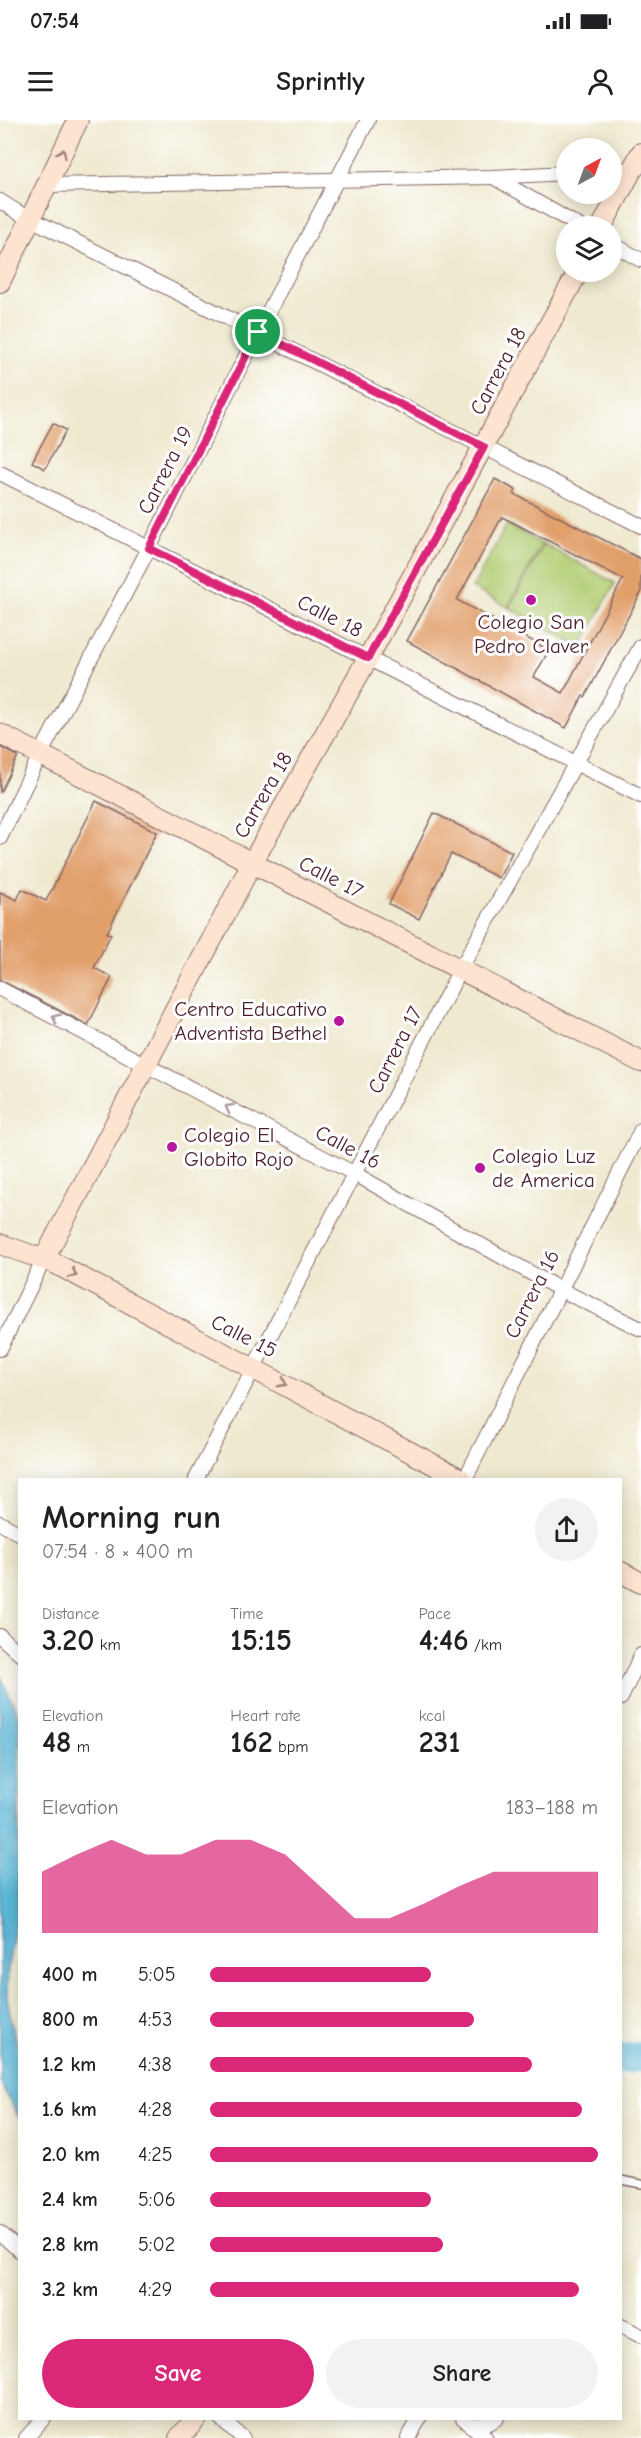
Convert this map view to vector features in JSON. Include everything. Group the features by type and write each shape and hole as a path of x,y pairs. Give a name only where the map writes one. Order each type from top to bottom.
{"street":[{"path":"0,282 78,120"},
{"name":"Carrera 19","path":"0,838 40,755 149,548 368,120"},
{"path":"622,168 638,164"},
{"path":"608,216 638,164"},
{"path":"48,185 493,177 556,174"},
{"path":"493,177 561,216"},
{"path":"0,201 641,526"},
{"path":"622,250 641,260"},
{"name":"Carrera 18","path":"0,1349 145,1064 252,863 368,658 573,282"},
{"name":"Calle 18","path":"0,473 641,796"},
{"name":"Carrera 17","path":"197,1478 460,970 641,646"},
{"name":"Calle 17","path":"0,734 641,1062"},
{"name":"Calle 16","path":"0,989 355,1174 561,1290 641,1329"},
{"name":"Carrera 16","path":"464,1478 641,1130"},
{"name":"Calle 15","path":"0,1244 44,1259 461,1478"},
{"path":"0,1523 18,1533"},
{"path":"622,1573 641,1583"},
{"path":"0,1636 18,1652"},
{"path":"622,1696 641,1655"},
{"path":"0,2233 18,2249"},
{"path":"622,2326 641,2336"},
{"path":"26,2438 42,2420"},
{"path":"179,2438 195,2420"},
{"path":"222,2420 243,2438"},
{"path":"408,2438 419,2420"},
{"path":"467,2422 489,2423 493,2420"},
{"path":"467,2422 486,2438"}],"lane":[{"path":"622,2180 641,2184"}],"green space":[{"path":"507,524 542,544 508,607 472,588"},
{"path":"544,544 615,583 581,647 509,608"}],"water":[{"path":"0,1675 18,1714 18,1912 8,1966 7,1997 18,2045 18,2116 0,2082"}],"building":[{"path":"53,423 66,430 45,469 32,462"},
{"path":"495,479 516,490 514,494 641,559 641,593 566,728 407,641","holes":["502,517 623,579 563,693 534,677 549,650 457,600"]},
{"path":"0,747 18,756 0,793"},
{"path":"96,801 157,832 107,933 111,934 94,968 112,977 88,1025 0,980 0,892 17,900 22,889 46,901"},
{"path":"434,813 512,852 499,878 451,854 419,919 389,904"}],"waterway":[{"path":"622,2059 641,2057"}],"place":[{"name":"Colegio San Pedro Claver","path":"531,600"},
{"name":"Centro Educativo Adventista Bethel","path":"339,1021"},
{"name":"Colegio El Globito Rojo","path":"172,1147"},
{"name":"Colegio Luz de America","path":"480,1168"}],"route":[{"path":"258,332 484,447 368,658 149,548 258,332"}]}
